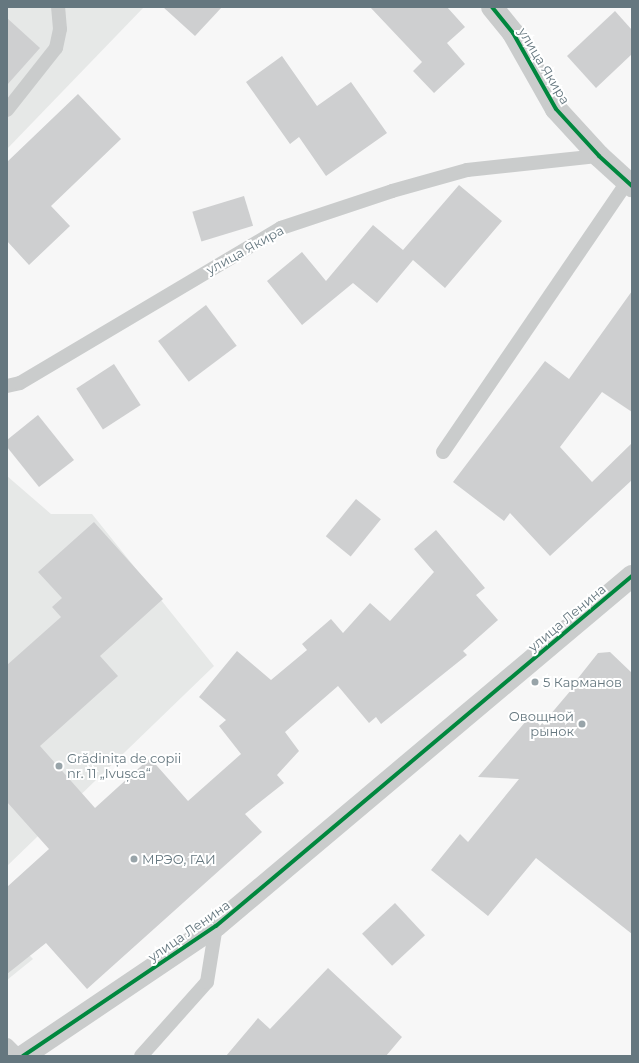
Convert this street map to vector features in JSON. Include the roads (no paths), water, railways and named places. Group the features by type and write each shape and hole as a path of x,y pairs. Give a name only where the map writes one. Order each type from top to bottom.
{"street":[{"name":"улица Якира","path":"492,7 513,33 556,109 599,156 630,184"},
{"name":"улица Ленина","path":"23,1056 216,926 632,576"}],"lane":[{"path":"7,110 56,48 60,29 58,7"},
{"name":"улица Якира","path":"7,386 20,383 281,228 392,191 467,170 599,156"},
{"path":"443,452 630,184"},
{"path":"141,1056 207,982 216,926"},
{"path":"7,1045 18,1056"}],"place":[{"name":"5 Карманов","path":"535,682"},
{"name":"Овощной рынок","path":"582,724"},
{"name":"Grădinița de copii nr. 11 „Ivușca“","path":"59,766"},
{"name":"МРЭО, ГАИ","path":"134,859"}]}
